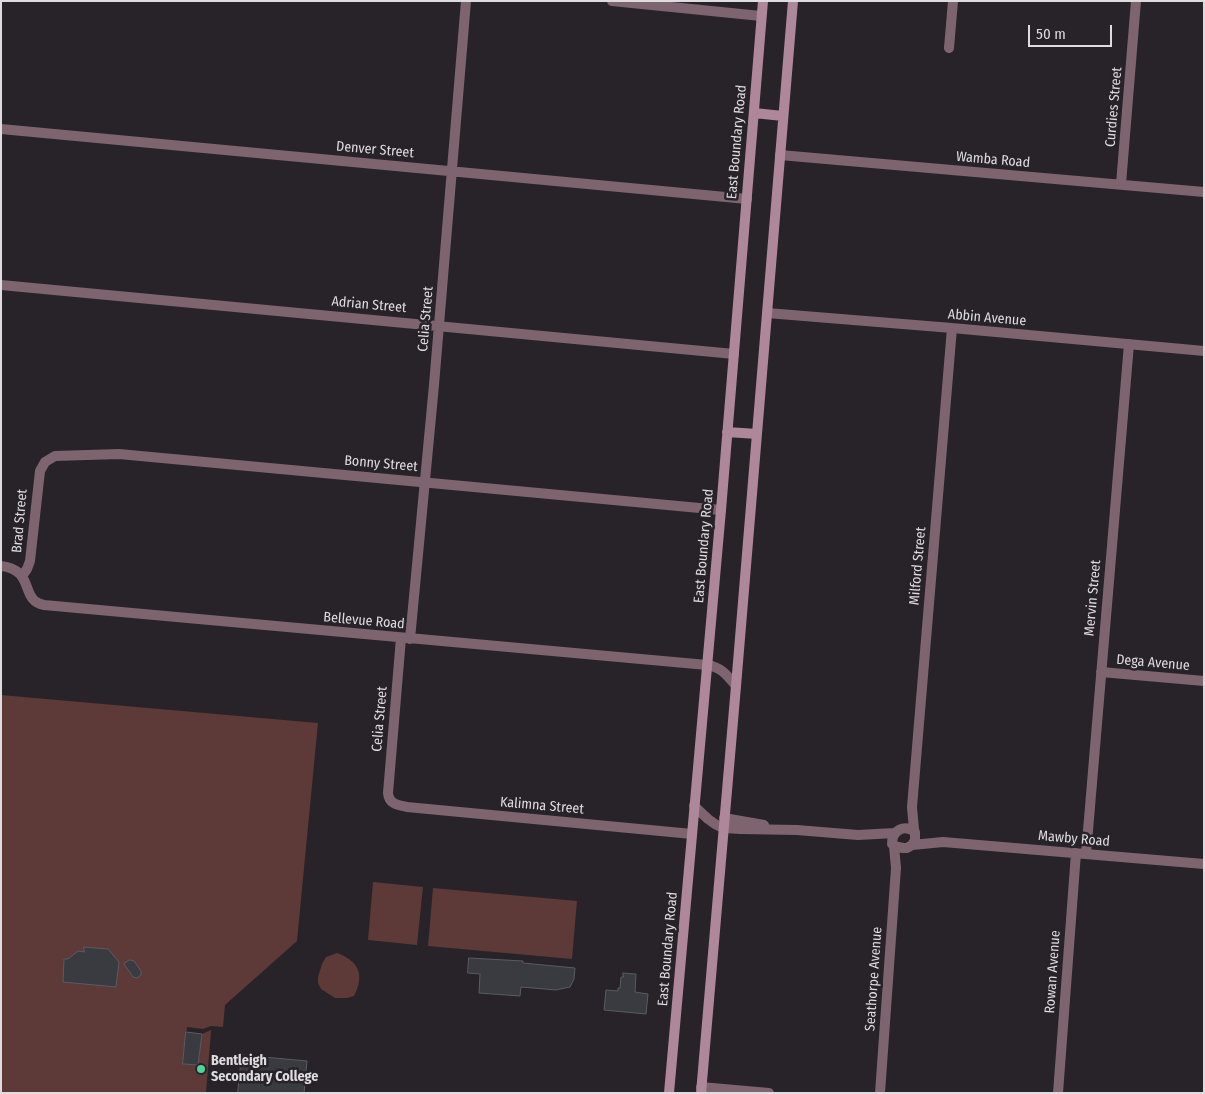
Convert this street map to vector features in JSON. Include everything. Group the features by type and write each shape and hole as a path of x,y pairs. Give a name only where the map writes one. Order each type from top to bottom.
{"main road":[{"name":"East Boundary Road","path":"670,1093 763,1"},
{"path":"701,1091 793,1"},
{"path":"754,113 783,116"},
{"path":"727,432 757,434"}],"street":[{"name":"Celia Street","path":"391,802 388,793 425,482 466,1"},
{"path":"612,1 762,16"},
{"path":"949,48 953,1"},
{"name":"Curdies Street","path":"1121,184 1136,1"},
{"name":"Denver Street","path":"1,129 747,199"},
{"name":"Wamba Road","path":"780,155 1204,192"},
{"name":"Adrian Street","path":"1,285 734,354"},
{"name":"Abbin Avenue","path":"767,313 1204,351"},
{"name":"Milford Street","path":"915,831 912,806 952,328"},
{"name":"Mervin Street","path":"1081,854 1101,672 1129,344"},
{"name":"Bonny Street","path":"42,466 55,456 119,454 721,510"},
{"name":"Brad Street","path":"22,576 30,562 38,481 42,466"},
{"path":"1,566 13,569 22,576"},
{"name":"Bellevue Road","path":"22,576 31,598 36,603 44,605 716,666 736,686"},
{"name":"Dega Avenue","path":"1101,672 1204,681"},
{"name":"Kalimna Street","path":"391,802 407,807 692,834"},
{"name":"Mawby Road","path":"694,806 715,824 724,823 858,835 901,846 942,842 1204,864"},
{"name":"Milford Street","path":"901,846 893,838 899,831 912,806"},
{"name":"Mawby Road","path":"858,835 899,831 909,828 942,842"},
{"path":"901,846 915,840 915,831"},
{"name":"Seathorpe Avenue","path":"880,1093 896,868 901,846"},
{"name":"Rowan Avenue","path":"1058,1093 1081,854"},
{"path":"701,1091 769,1093"}],"shaded area":[{"path":"1,695 318,723 297,941 225,1005 223,1027 211,1026 203,1029 187,1027 183,1064 198,1065 202,1034 211,1030 206,1093 1,1093"},
{"path":"373,882 423,887 417,945 368,940"},
{"path":"433,888 577,901 572,959 428,946"},
{"path":"337,953 350,960 358,970 359,982 354,996 335,998 321,989 318,983 322,964 326,957"}],"building":[{"path":"84,947 108,949 119,962 116,987 63,982 64,959 68,959 78,951 84,952"},
{"path":"469,958 523,961 523,963 575,968 574,979 570,987 556,990 521,987 520,996 479,993 480,974 468,973"},
{"path":"130,960 134,961 141,971 141,975 137,978 133,977 124,964"},
{"path":"623,973 636,974 635,992 648,994 646,1014 604,1010 606,990 618,991"},
{"path":"186,1032 202,1034 198,1065 183,1064"},
{"path":"242,1055 307,1061 304,1093 238,1093"}],"place":[{"name":"Bentleigh Secondary College","path":"201,1069"}]}
